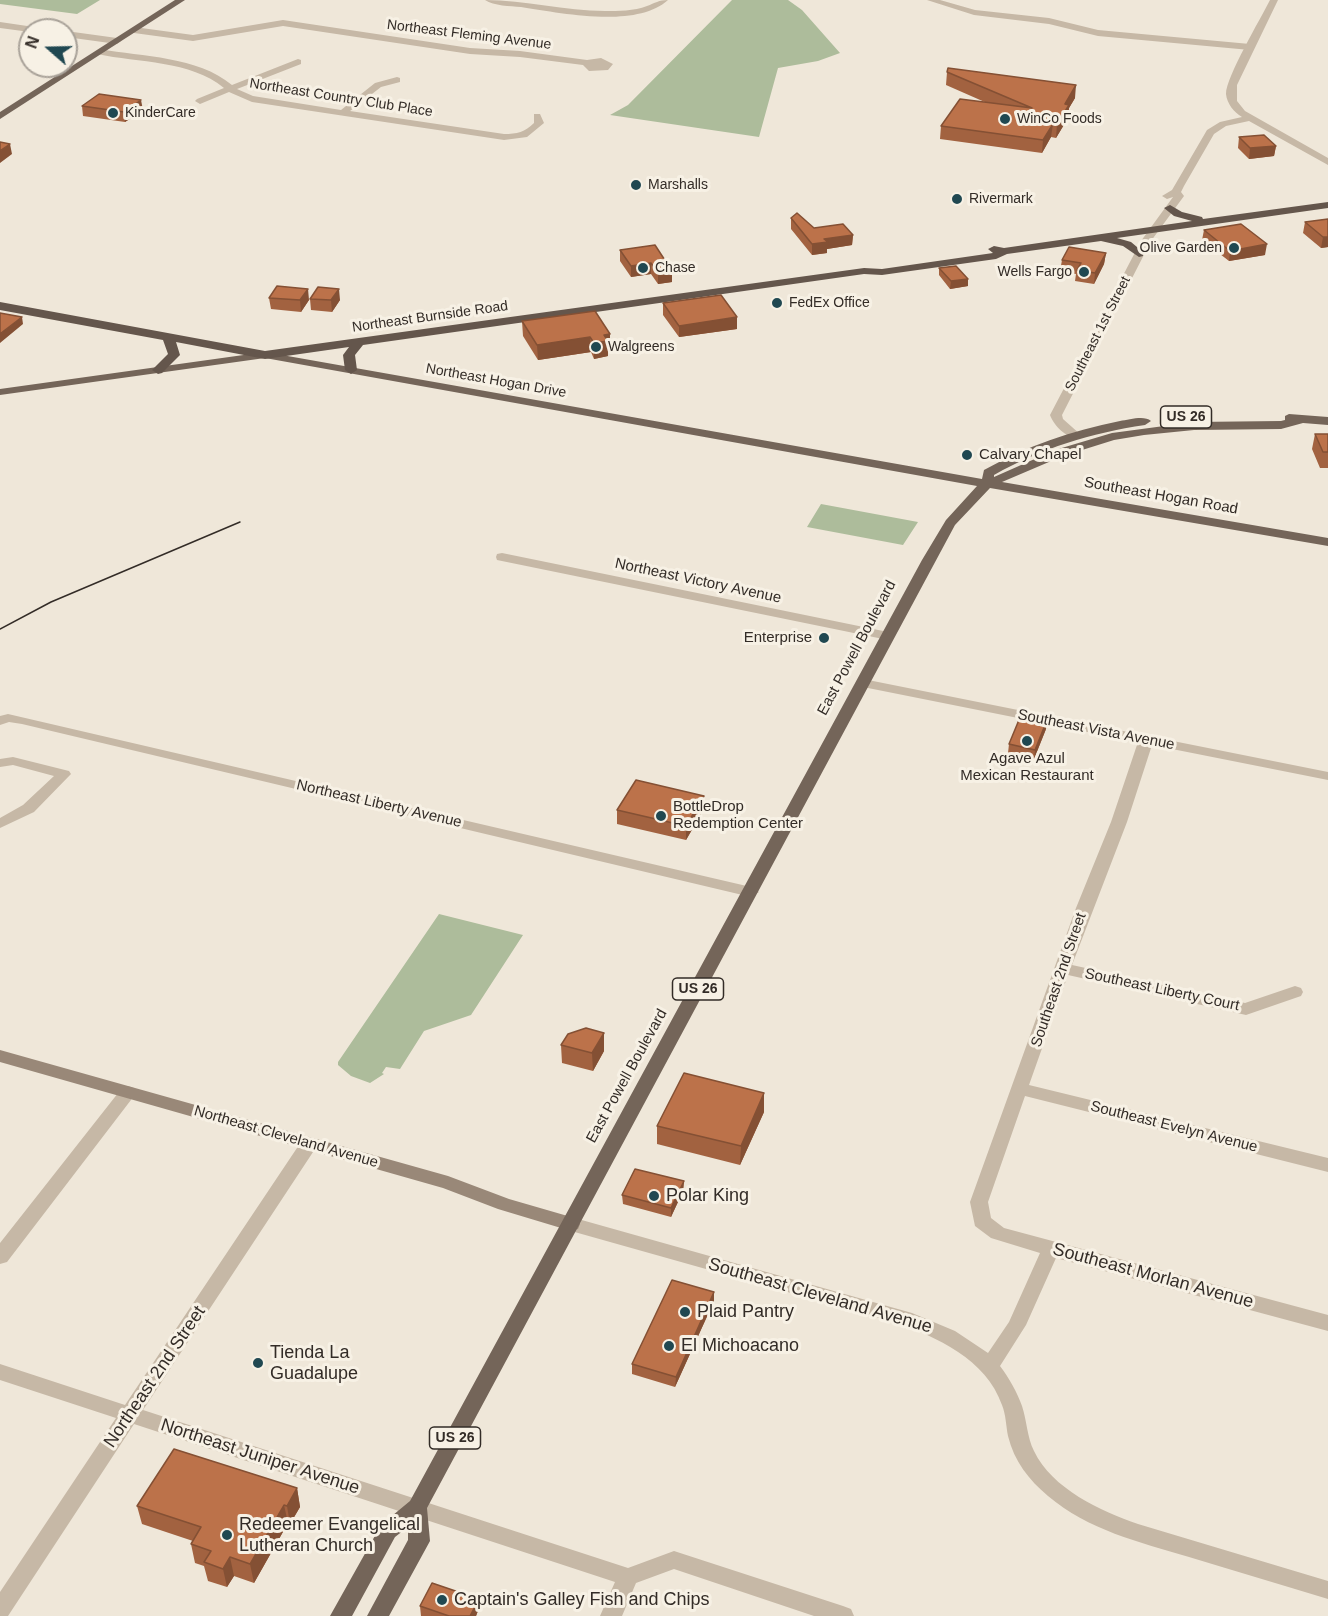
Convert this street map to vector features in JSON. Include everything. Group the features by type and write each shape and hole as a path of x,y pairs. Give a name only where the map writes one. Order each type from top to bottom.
{"highway":[{"name":"Northeast Burnside Road","path":"864,271 875,265 990,249 1004,251 1328,205"},
{"path":"1170,208 1184,216 1211,221"},
{"path":"1096,237 1126,244 1139,254"},
{"name":"Northeast Burnside Road","path":"265,355 864,271 882,272 996,256 1004,251"},
{"path":"909,268 927,262 965,256 968,252"},
{"name":"Northeast Hogan Drive","path":"0,306 265,355"},
{"path":"158,370 174,355 169,338"},
{"path":"351,370 349,355 359,342"}],"main road":[{"path":"0,116 181,0"},
{"name":"Northeast Burnside Road","path":"0,392 265,355"},
{"name":"Northeast Hogan Drive","path":"265,355 988,483"},
{"name":"East Powell Boulevard","path":"988,483 988,473 1011,460 1075,435 1140,426 1281,425 1299,420 1328,421"},
{"name":"East Powell Boulevard","path":"340,1616 388,1531 417,1508 950,523 968,501 988,483 1071,449 1140,426"},
{"name":"Southeast Hogan Road","path":"988,483 1328,542"},
{"name":"Northeast Cleveland Avenue","path":"0,1056 448,1183 504,1204 571,1224"},
{"path":"378,1616 419,1540 417,1508"}],"street":[{"path":"489,0 605,14 645,14 664,0"},
{"path":"931,0 974,12 1041,20 1098,33 1250,47"},
{"path":"1274,0 1230,93 1235,107 1328,162"},
{"name":"Northeast Fleming Avenue","path":"134,30 193,38 283,23 470,51 520,54 587,63"},
{"path":"0,25 18,28"},
{"path":"78,36 117,41"},
{"name":"Northeast Country Club Place","path":"100,52 196,68 214,76 227,88 252,99 341,114 504,137 522,137 531,132 539,123 537,116"},
{"path":"200,102 227,88 273,74 298,62"},
{"path":"341,114 378,85 397,80"},
{"name":"Southeast 1st Street","path":"1153,229 1155,217 1166,196 1176,192 1212,131 1226,123 1251,118"},
{"name":"Southeast 1st Street","path":"1075,435 1058,421 1056,415 1153,229 1179,196 1176,192"},
{"name":"Northeast Victory Avenue","path":"502,557 888,636"},
{"name":"Southeast Vista Avenue","path":"863,683 1328,776"},
{"name":"Northeast Liberty Avenue","path":"4,720 751,892"},
{"name":"Southeast 2nd Street","path":"982,1221 979,1202 1088,897 1119,822 1146,741"},
{"path":"0,764 13,761 64,774 32,808 0,823"},
{"name":"Southeast Liberty Court","path":"1064,969 1246,1009 1295,992"},
{"name":"Southeast Evelyn Avenue","path":"1020,1089 1328,1166"},
{"path":"0,1257 128,1092"},
{"name":"Northeast 2nd Street","path":"0,1610 309,1144"},
{"name":"Southeast Morlan Avenue","path":"982,1221 998,1233 1051,1249 1328,1323"},
{"name":"Southeast Cleveland Avenue","path":"571,1224 930,1326 956,1339 988,1366 1000,1382 1012,1406 1021,1446 1028,1461 1043,1479 1078,1508 1095,1517 1153,1537 1328,1590"},
{"path":"988,1366 1000,1354 1010,1336 1051,1249"},
{"name":"Northeast Juniper Avenue","path":"0,1372 628,1577"},
{"path":"611,1616 628,1577 674,1560 843,1616"}],"green space":[{"path":"0,0 100,0 77,14 0,4"},
{"path":"732,0 788,0 802,10 840,53 818,61 778,68 759,137 610,115 628,105"},
{"path":"821,504 918,522 903,545 807,527"},
{"path":"439,914 523,935 471,1015 424,1031 400,1069 386,1067 382,1073 384,1074 370,1083 351,1076 338,1065 338,1062"}],"building":[{"name":"WinCo Foods","path":"948,68 1076,85 1065,104 1069,105 1043,140 941,126 960,99 1032,108 947,72"},
{"path":"99,94 141,100 124,112 82,106"},
{"path":"1264,135 1276,146 1250,148 1239,137"},
{"path":"0,142 10,144 0,151"},
{"path":"797,213 814,228 843,224 853,235 824,239 828,242 812,244 791,218"},
{"path":"1328,219 1328,237 1323,237 1305,222"},
{"path":"1241,224 1267,244 1230,251 1204,230"},
{"path":"655,245 672,271 658,273 651,263 631,266 620,250"},
{"path":"1069,247 1106,253 1095,273 1077,270 1081,263 1062,260"},
{"path":"956,266 968,279 951,281 939,268"},
{"path":"277,286 308,289 300,300 269,298"},
{"path":"318,287 339,289 331,300 310,299"},
{"path":"721,295 737,317 679,326 663,303"},
{"path":"595,311 610,334 604,335 608,341 594,343 590,337 537,345 522,321"},
{"path":"0,313 22,317 0,334"},
{"path":"1315,434 1328,434 1328,452 1323,452"},
{"name":"Agave Azul Mexican Restaurant","path":"1021,715 1047,720 1035,750 1009,744"},
{"path":"636,780 704,796 686,826 617,810"},
{"path":"586,1028 604,1033 592,1053 561,1045 568,1034"},
{"path":"684,1073 764,1093 741,1146 657,1126"},
{"name":"Polar King","path":"635,1169 684,1181 671,1208 622,1195"},
{"path":"672,1280 714,1292 676,1377 632,1364"},
{"name":"Redeemer Evangelical Lutheran Church","path":"174,1449 297,1488 287,1506 284,1505 250,1564 230,1557 223,1569 204,1562 211,1551 191,1544 201,1527 137,1506"},
{"path":"432,1583 479,1599 470,1616 449,1616 420,1606"}],"tram line":[{"path":"0,629 51,602 240,522"}],"place":[{"name":"KinderCare","path":"113,113"},
{"name":"WinCo Foods","path":"1005,119"},
{"name":"Marshalls","path":"636,185"},
{"name":"Rivermark","path":"957,199"},
{"name":"Olive Garden","path":"1234,248"},
{"name":"Chase","path":"643,268"},
{"name":"Wells Fargo","path":"1084,272"},
{"name":"FedEx Office","path":"777,303"},
{"name":"Walgreens","path":"596,347"},
{"name":"Calvary Chapel","path":"967,455"},
{"name":"Enterprise","path":"824,638"},
{"name":"Agave Azul Mexican Restaurant","path":"1027,741"},
{"name":"BottleDrop Redemption Center","path":"661,816"},
{"name":"Polar King","path":"654,1196"},
{"name":"Plaid Pantry","path":"685,1312"},
{"name":"El Michoacano","path":"669,1346"},
{"name":"Tienda La Guadalupe","path":"258,1363"},
{"name":"Redeemer Evangelical Lutheran Church","path":"227,1535"},
{"name":"Captain's Galley Fish and Chips","path":"442,1600"}]}
